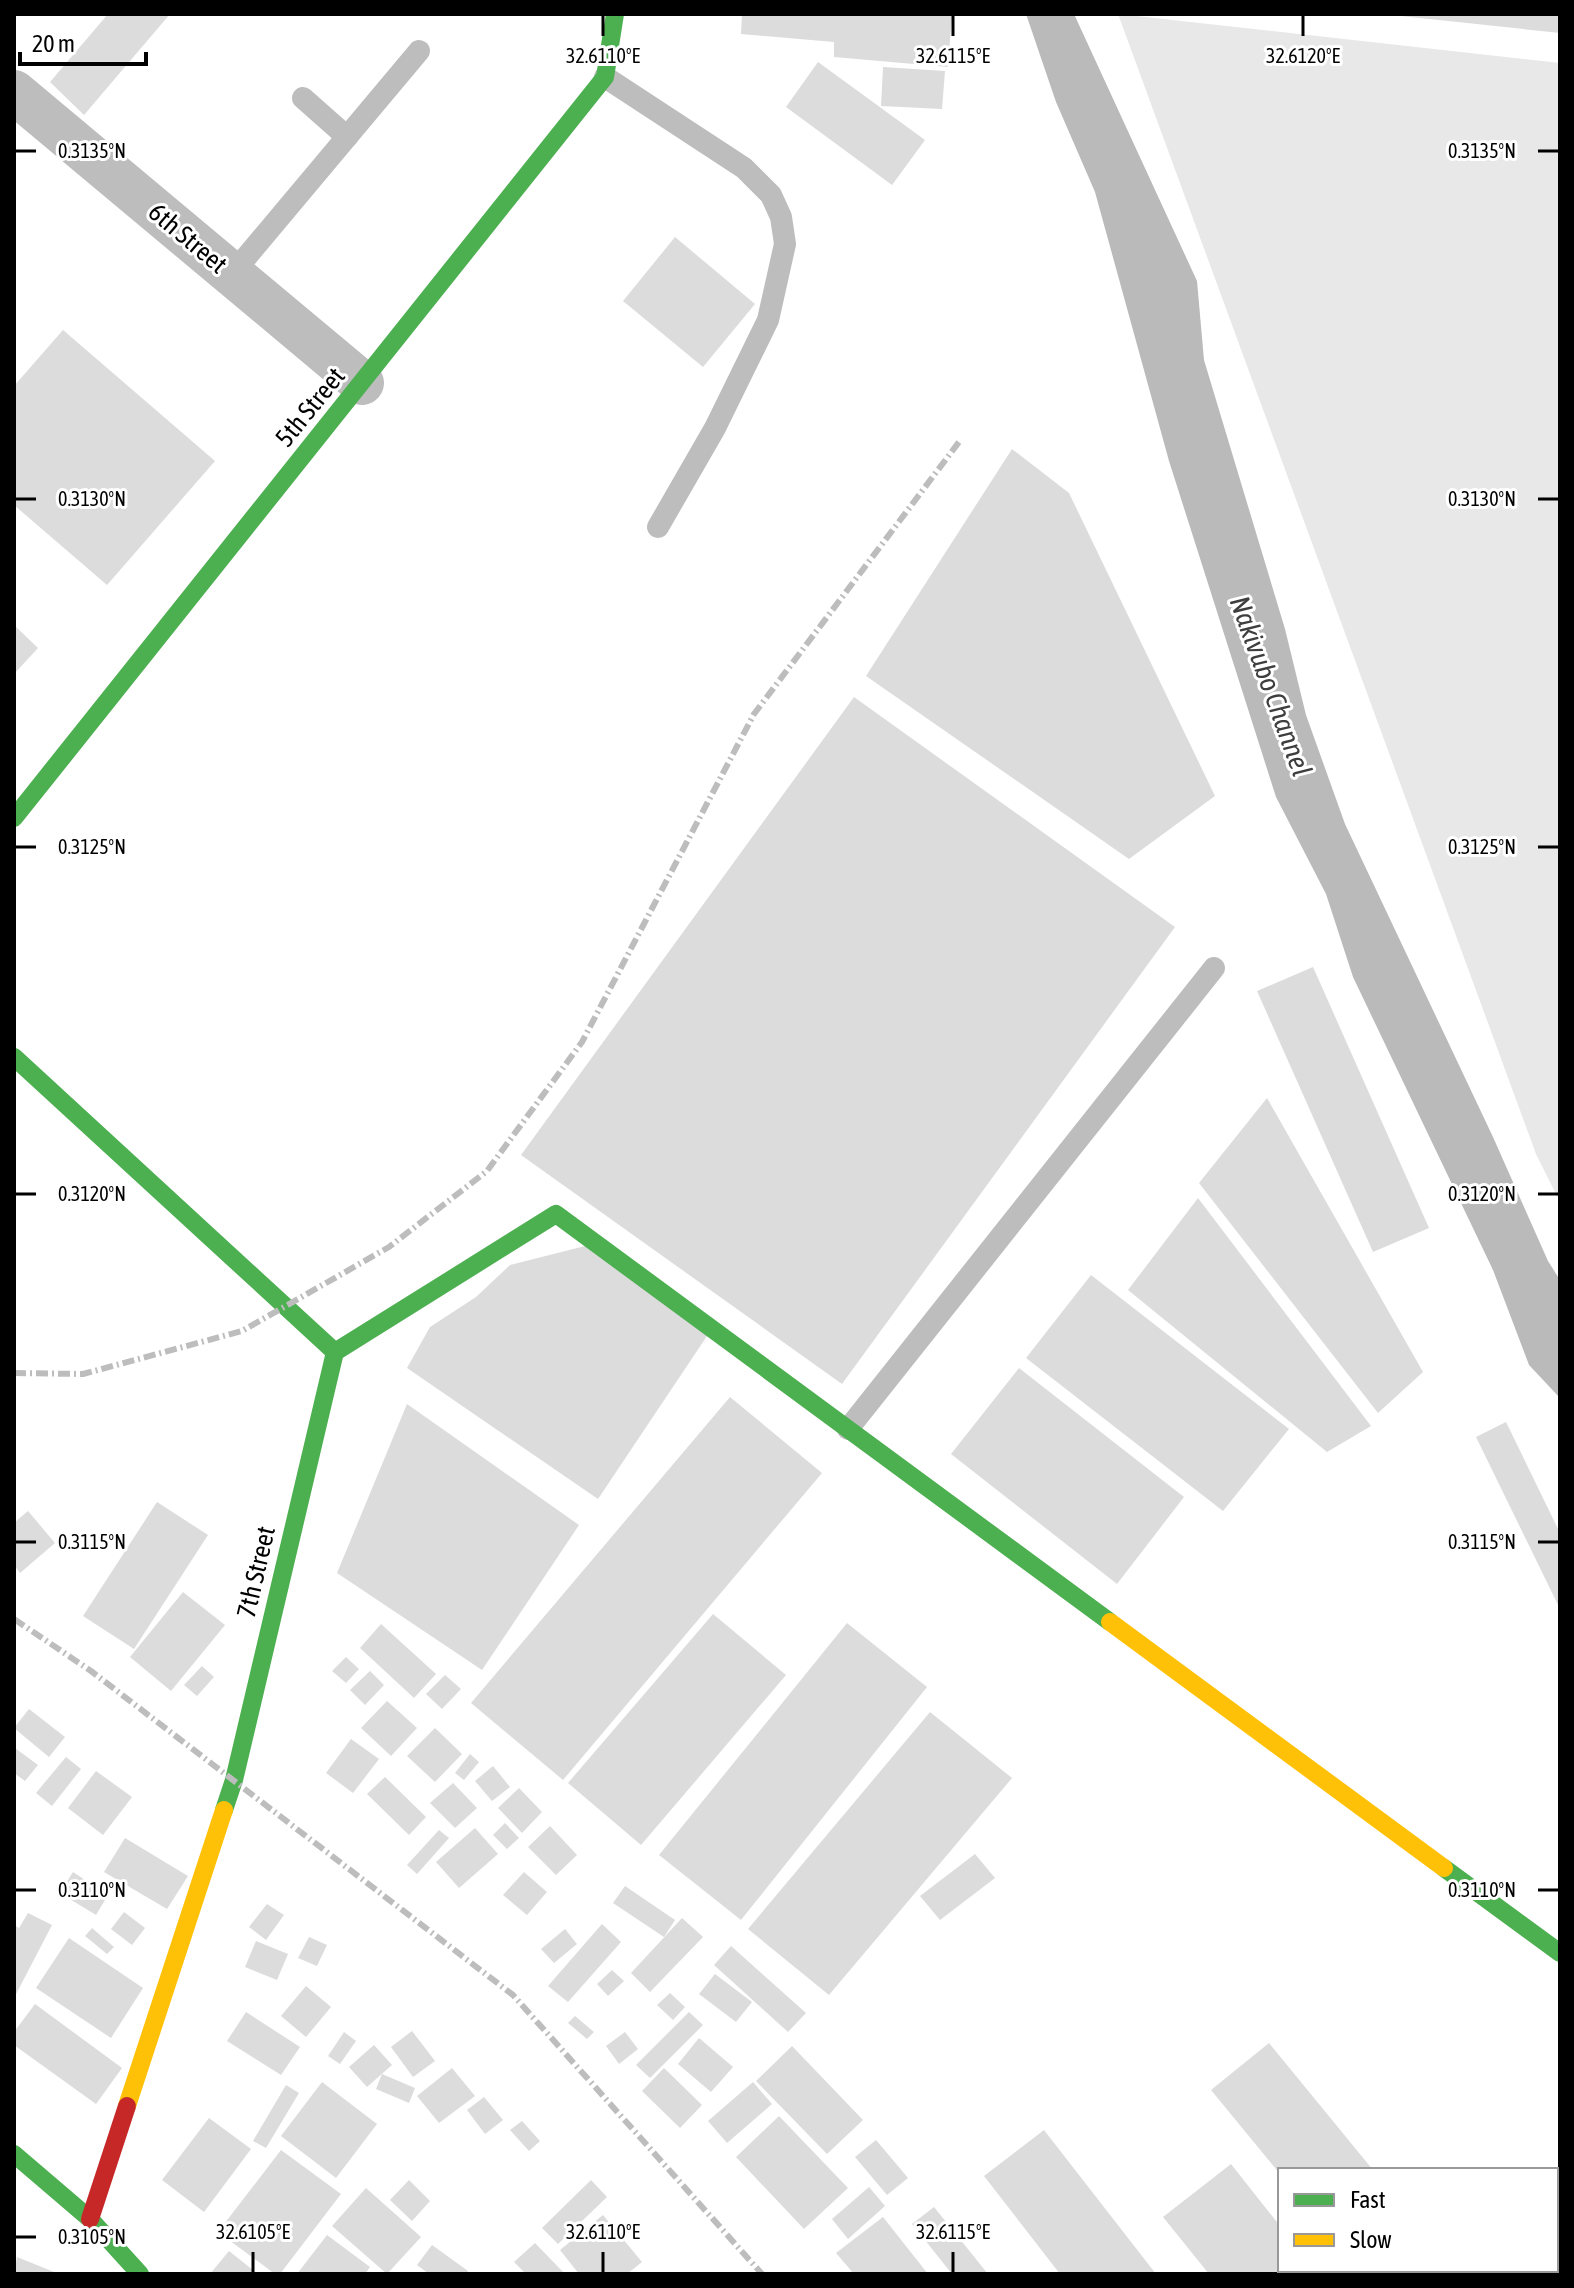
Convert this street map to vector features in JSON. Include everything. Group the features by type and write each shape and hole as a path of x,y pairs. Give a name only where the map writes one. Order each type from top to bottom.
{"street":[{"name":"5th Street","path":"14,818 605,77 615,14"},
{"name":"6th Street","path":"14,92 362,383"},
{"path":"14,1057 335,1352 556,1214 1560,1953"},
{"name":"7th Street","path":"90,2219 234,1780 335,1352"},
{"path":"14,2154 90,2219 140,2274"}],"lane":[{"path":"232,274 419,51"},
{"path":"605,77 744,168 771,195 781,217 785,244 768,320 715,428 658,527"},
{"path":"303,98 347,137"},
{"path":"848,1429 1214,968"}],"shaded area":[{"path":"1118,14 1560,63 1560,1202 1536,1154"}],"water":[{"name":"Nakivubo Channel","path":"1026,14 1074,14 1197,281 1204,360 1285,629 1306,715 1345,824 1548,1261 1560,1280 1560,1398 1529,1365 1493,1270 1353,977 1326,894 1276,797 1169,461 1095,192 1056,102"}],"building":[{"path":"108,14 170,14 84,115 50,82"},
{"path":"742,14 952,14 948,67 834,57 834,42 741,34"},
{"path":"1560,14 1560,33 1401,16"},
{"path":"818,62 925,140 892,185 786,107"},
{"path":"883,67 945,71 942,109 881,106"},
{"path":"675,237 755,304 703,367 623,301"},
{"path":"63,330 215,461 107,585 14,505 14,386"},
{"path":"1012,449 1069,493 1215,796 1129,859 866,676"},
{"path":"14,625 38,648 14,674"},
{"path":"854,697 1175,927 842,1384 521,1155"},
{"path":"1313,967 1429,1228 1373,1252 1257,991"},
{"path":"1267,1098 1423,1372 1378,1413 1199,1183"},
{"path":"1198,1198 1371,1426 1327,1452 1128,1290"},
{"path":"593,1244 709,1333 598,1499 407,1368 430,1327 476,1297 510,1265"},
{"path":"1091,1275 1289,1429 1223,1511 1026,1358"},
{"path":"1019,1368 1184,1497 1117,1584 951,1454"},
{"path":"730,1397 822,1473 563,1780 471,1703"},
{"path":"407,1404 579,1525 482,1670 337,1573"},
{"path":"1506,1422 1560,1533 1560,1609 1476,1437"},
{"path":"157,1502 208,1535 134,1649 83,1616"},
{"path":"28,1511 55,1543 20,1573 14,1565 14,1523"},
{"path":"183,1592 225,1625 171,1691 130,1657"},
{"path":"713,1614 786,1675 641,1845 568,1783"},
{"path":"847,1623 927,1687 741,1920 659,1855"},
{"path":"381,1624 436,1674 414,1698 360,1648"},
{"path":"346,1657 359,1669 346,1683 332,1671"},
{"path":"202,1666 214,1677 197,1696 184,1685"},
{"path":"370,1671 384,1685 365,1705 350,1690"},
{"path":"445,1675 461,1689 442,1709 426,1694"},
{"path":"387,1701 417,1728 391,1756 361,1728"},
{"path":"29,1709 65,1737 49,1757 14,1728"},
{"path":"930,1712 1012,1778 829,1995 748,1929"},
{"path":"435,1728 462,1754 435,1782 407,1756"},
{"path":"351,1739 379,1759 353,1793 326,1773"},
{"path":"15,1748 38,1765 25,1781 14,1773"},
{"path":"470,1754 479,1762 464,1780 455,1773"},
{"path":"66,1757 81,1769 52,1806 36,1793"},
{"path":"493,1766 510,1787 492,1801 475,1781"},
{"path":"96,1771 132,1797 103,1835 68,1808"},
{"path":"385,1777 426,1817 409,1835 367,1794"},
{"path":"453,1783 477,1808 455,1828 430,1803"},
{"path":"519,1788 542,1812 522,1833 498,1808"},
{"path":"505,1823 519,1838 507,1849 493,1835"},
{"path":"550,1826 577,1855 556,1875 528,1847"},
{"path":"475,1828 498,1854 459,1888 436,1862"},
{"path":"439,1830 449,1838 417,1874 407,1865"},
{"path":"125,1838 188,1876 167,1909 104,1872"},
{"path":"975,1854 995,1878 940,1920 920,1896"},
{"path":"73,1872 108,1895 96,1915 60,1893"},
{"path":"524,1872 547,1892 527,1915 503,1895"},
{"path":"625,1886 675,1920 664,1937 613,1903"},
{"path":"267,1904 284,1915 266,1940 249,1927"},
{"path":"124,1912 145,1928 132,1945 111,1929"},
{"path":"28,1913 52,1925 14,1998 14,1925 19,1928"},
{"path":"682,1918 703,1937 650,1992 631,1973"},
{"path":"602,1924 621,1942 568,2002 548,1986"},
{"path":"92,1928 114,1947 107,1954 85,1936"},
{"path":"565,1929 577,1944 554,1963 541,1949"},
{"path":"309,1937 327,1945 317,1966 298,1958"},
{"path":"69,1938 143,1988 111,2038 36,1988"},
{"path":"256,1941 288,1954 277,1980 245,1967"},
{"path":"731,1946 806,2013 788,2032 714,1965"},
{"path":"612,1970 624,1981 608,1996 597,1984"},
{"path":"715,1974 752,2002 736,2022 699,1994"},
{"path":"306,1986 331,2007 306,2037 281,2016"},
{"path":"670,1993 685,2007 673,2020 657,2005"},
{"path":"35,2004 122,2068 96,2104 14,2045 14,2032"},
{"path":"246,2012 300,2047 281,2075 227,2041"},
{"path":"689,2012 703,2025 650,2078 636,2065"},
{"path":"575,2016 594,2032 587,2039 568,2023"},
{"path":"412,2031 435,2061 413,2077 391,2047"},
{"path":"344,2032 356,2041 340,2064 328,2056"},
{"path":"625,2032 638,2049 619,2064 606,2046"},
{"path":"699,2038 733,2067 711,2092 678,2064"},
{"path":"1269,2043 1371,2168 1278,2168 1278,2172 1211,2090"},
{"path":"374,2045 392,2065 367,2087 349,2067"},
{"path":"792,2046 863,2120 827,2154 756,2081"},
{"path":"452,2068 475,2096 439,2123 417,2096"},
{"path":"664,2068 702,2105 680,2128 642,2091"},
{"path":"382,2074 415,2088 409,2103 376,2089"},
{"path":"322,2082 377,2124 336,2178 281,2136"},
{"path":"753,2082 772,2104 727,2143 708,2121"},
{"path":"286,2085 299,2093 266,2148 253,2141"},
{"path":"484,2097 503,2120 485,2134 467,2110"},
{"path":"779,2116 848,2188 804,2229 736,2157"},
{"path":"209,2118 251,2149 204,2212 162,2180"},
{"path":"522,2121 540,2141 529,2151 510,2130"},
{"path":"1044,2130 1156,2274 1060,2274 984,2176"},
{"path":"876,2140 908,2178 887,2195 855,2157"},
{"path":"281,2150 341,2194 280,2274 275,2274 218,2232"},
{"path":"1231,2164 1278,2223 1278,2272 1317,2274 1209,2274 1163,2217"},
{"path":"409,2180 430,2201 412,2221 390,2200"},
{"path":"591,2180 607,2197 558,2244 542,2228"},
{"path":"869,2187 885,2206 848,2239 832,2219"},
{"path":"366,2188 421,2237 387,2274 332,2226"},
{"path":"1558,2194 1560,2274 1441,2274 1558,2272"},
{"path":"934,2207 988,2274 952,2274 912,2224"},
{"path":"603,2215 642,2262 627,2274 579,2274 560,2250"},
{"path":"883,2217 928,2274 854,2274 836,2253"},
{"path":"327,2235 370,2267 365,2274 297,2274"},
{"path":"535,2243 565,2274 526,2274 514,2262"},
{"path":"432,2245 468,2271 466,2274 429,2274 417,2265"},
{"path":"229,2251 258,2274 210,2274"},
{"path":"17,2257 59,2274 14,2274"}],"railway":[{"path":"14,1373 83,1374 242,1331 389,1247 487,1171 582,1042 754,714 959,442"},
{"path":"14,1619 91,1671 513,1995 762,2274"}],"traffic: fast":[{"path":"14,818 605,77 615,14"},
{"path":"14,1057 335,1352 234,1780 224,1810"},
{"path":"335,1352 556,1214 1110,1622"},
{"path":"1444,1868 1560,1953"},
{"path":"14,2154 90,2219 140,2274"}],"traffic: slow":[{"path":"1110,1622 1444,1868"},
{"path":"127,2106 224,1810"}],"traffic: jam":[{"path":"90,2219 127,2106"}]}
